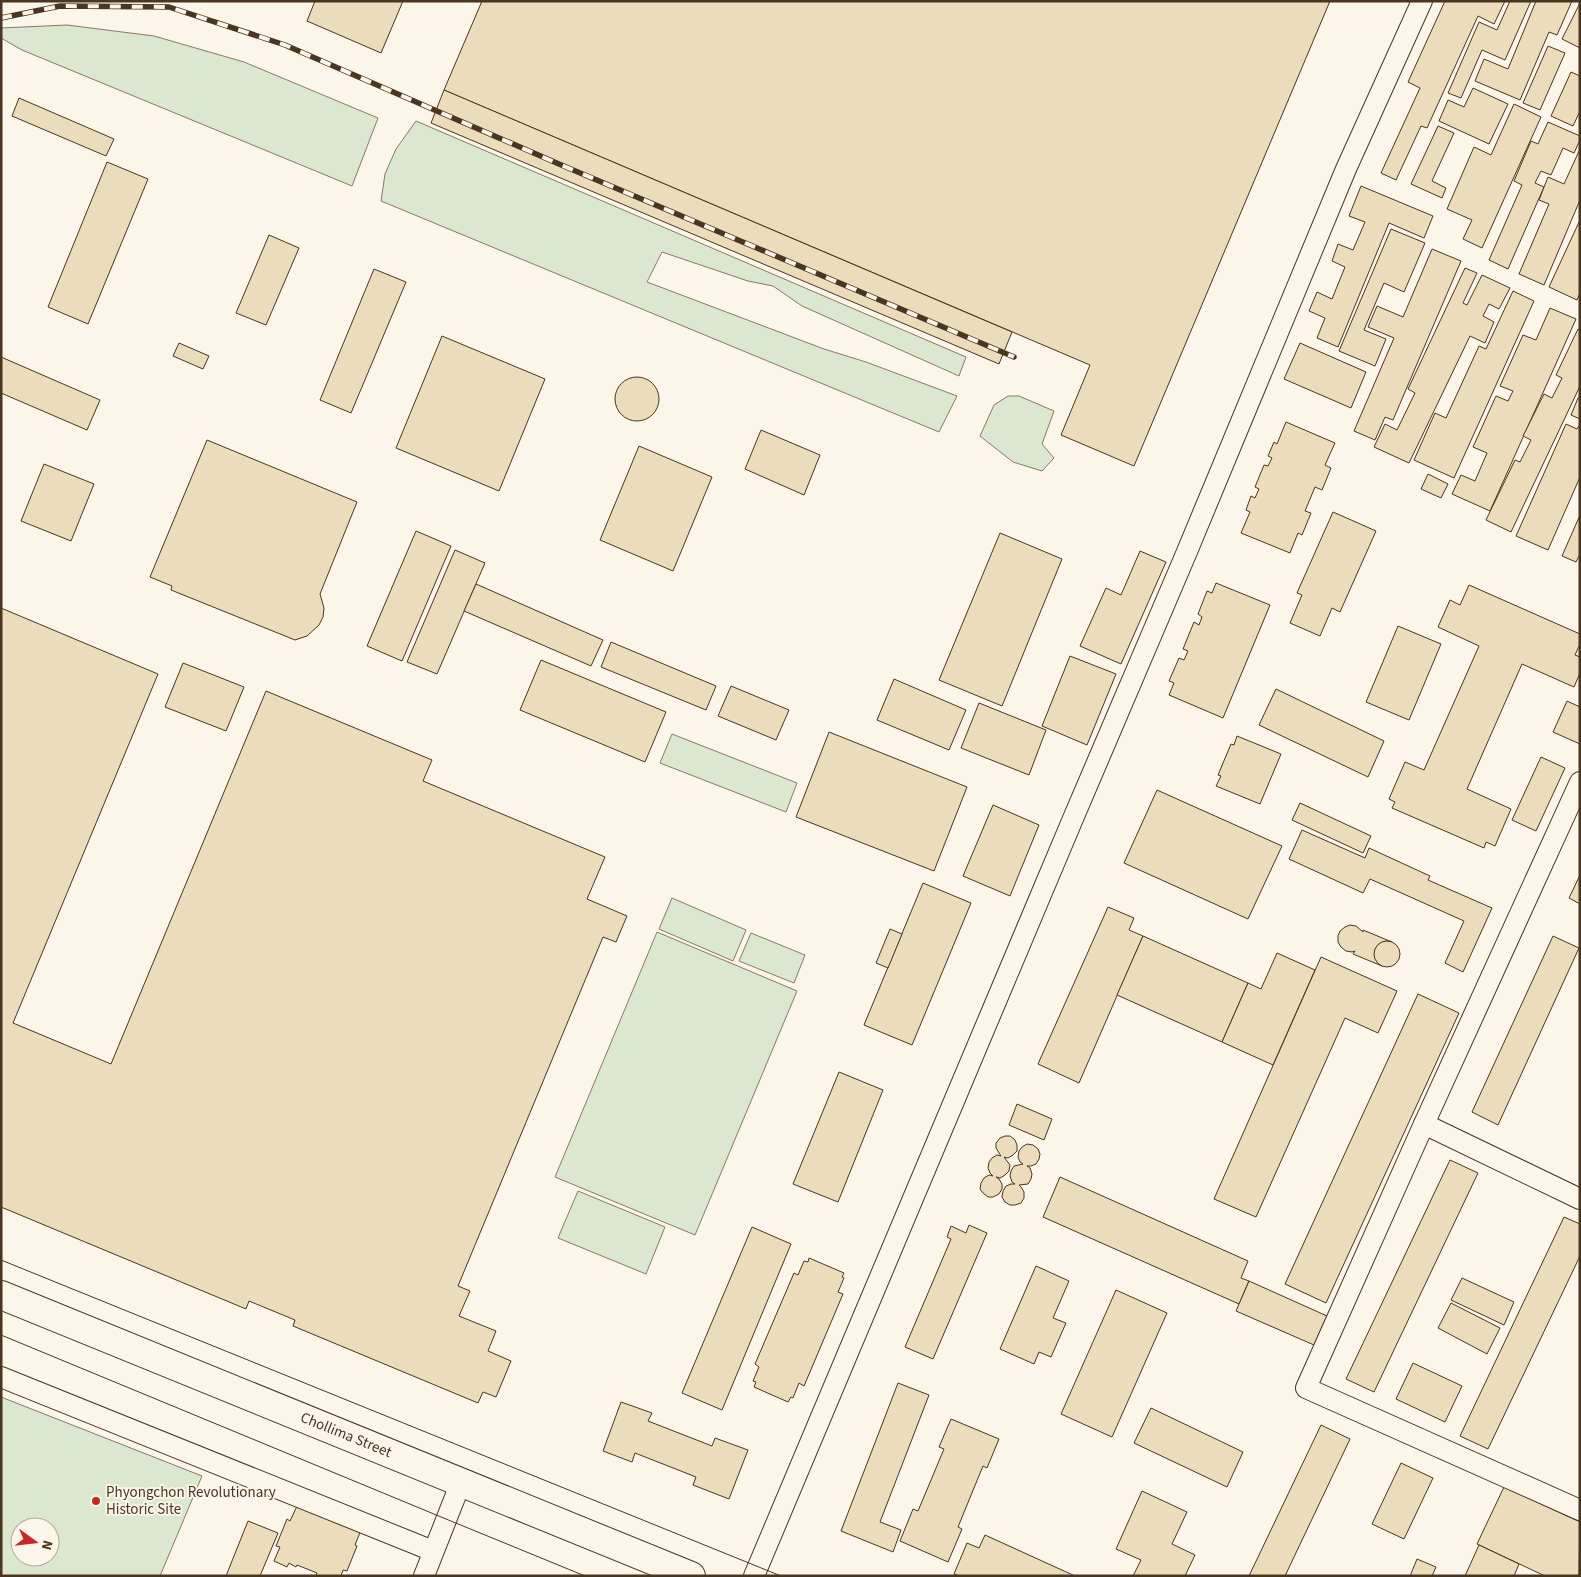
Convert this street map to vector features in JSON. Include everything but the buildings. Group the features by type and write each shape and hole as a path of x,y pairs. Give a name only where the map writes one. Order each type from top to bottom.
{"highway":[{"name":"Chollima Street","path":"1,1295 691,1576"}],"street":[{"path":"754,1576 1186,554 1346,169 1422,1"},
{"path":"1580,782 1306,1388 1580,1510"},
{"path":"1424,1124 1580,1199"},
{"path":"1,1377 433,1551"},
{"path":"424,1576 461,1482"}],"green space":[{"path":"67,25 154,36 244,62 378,118 352,186 22,50 1,38 1,28"},
{"path":"416,121 966,357 959,376 802,306 773,286 748,281 662,252 647,282 824,349 866,362 957,396 939,432 381,201 385,174 396,149"},
{"path":"1008,396 1019,396 1054,411 1042,444 1054,458 1042,471 1013,462 980,436 994,405"},
{"path":"672,734 797,783 786,812 660,763"},
{"path":"672,898 746,930 733,961 659,929"},
{"path":"657,932 797,991 695,1235 555,1177"},
{"path":"751,933 805,955 794,983 739,961"},
{"path":"578,1191 665,1227 646,1274 558,1238"},
{"name":"Phyongchon Revolutionary Historic Site","path":"1,1397 202,1476 160,1576 1,1576"}],"tram line":[{"path":"1,1260 781,1576"},
{"path":"1,1335 585,1576"}],"railway":[{"path":"1,18 60,6 169,7 285,45 559,164 1014,357"}],"place":[{"name":"Phyongchon Revolutionary Historic Site","path":"96,1501"}]}
